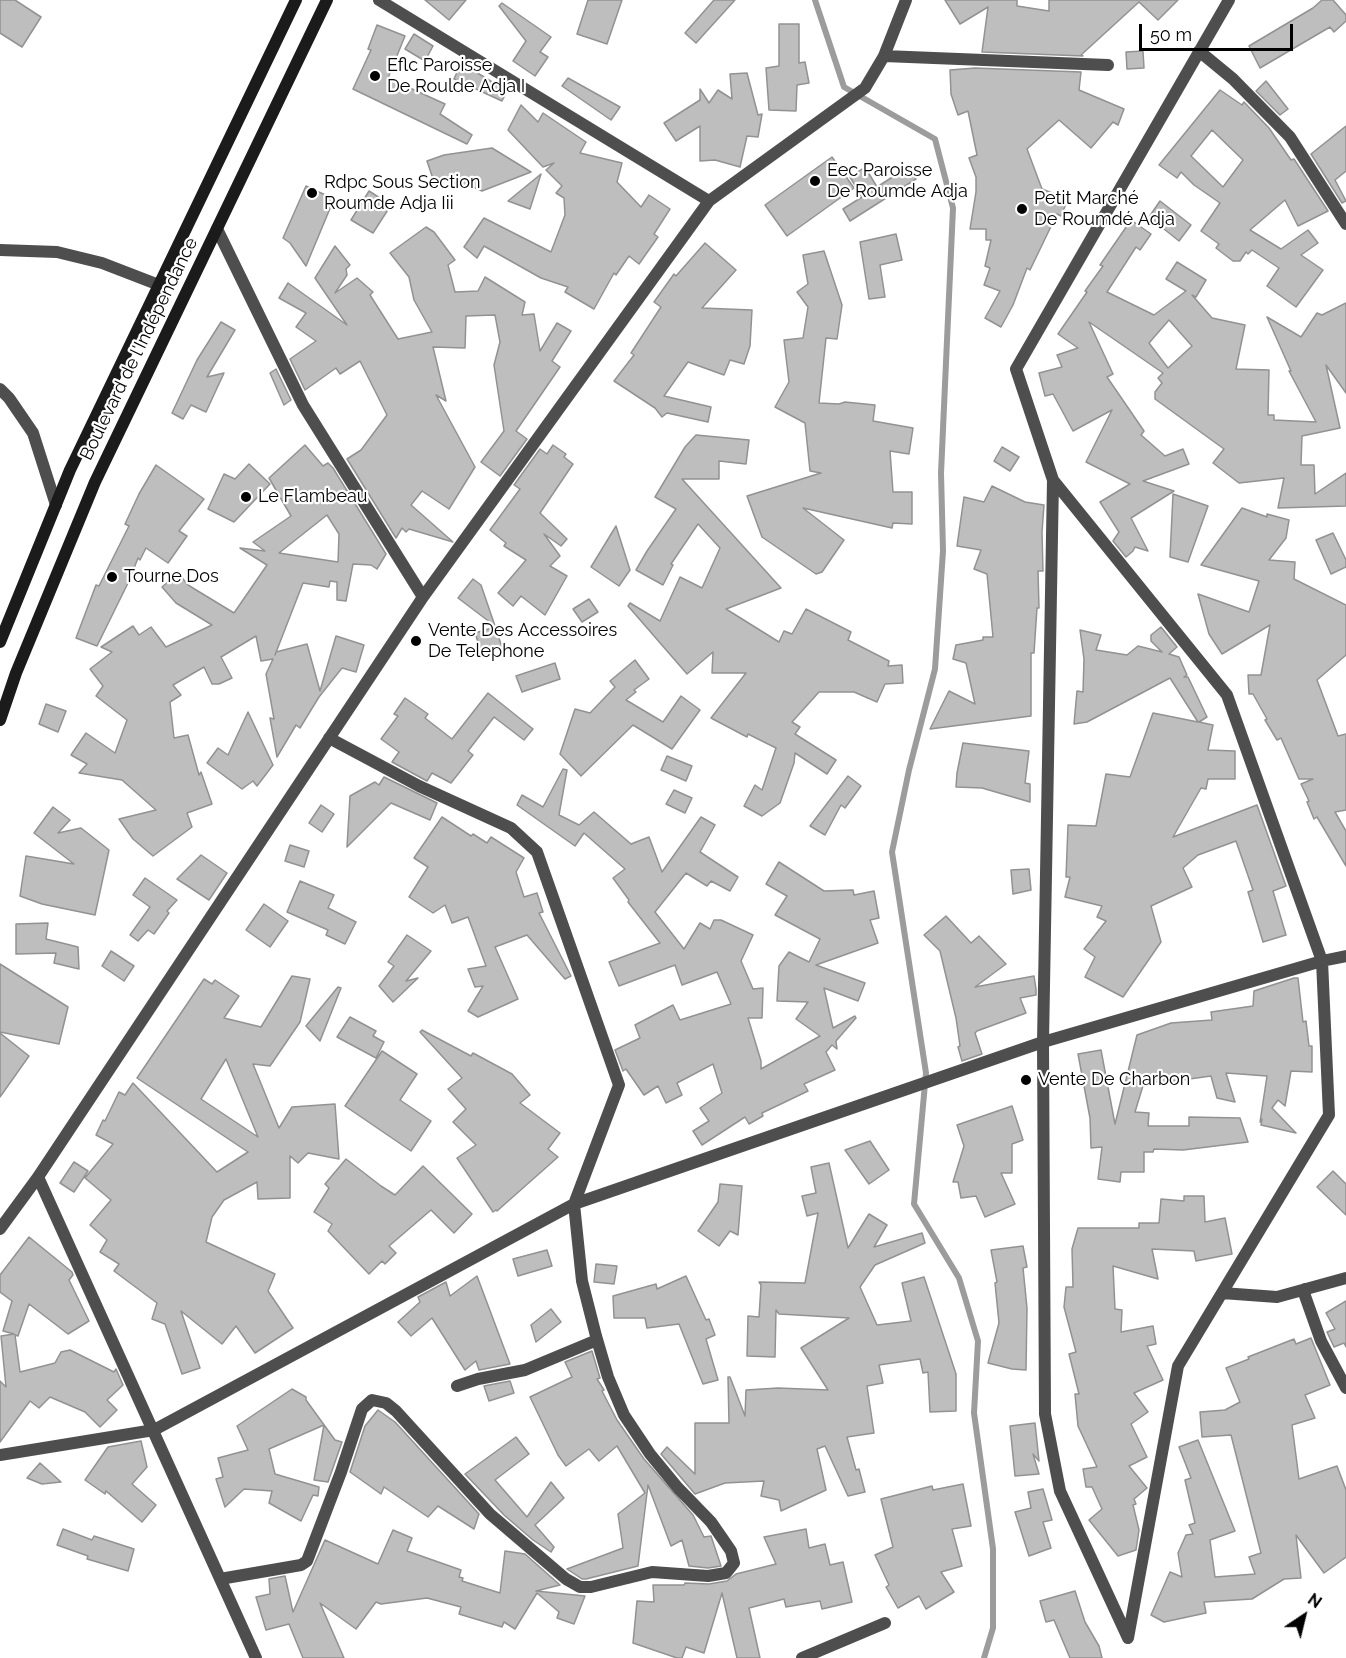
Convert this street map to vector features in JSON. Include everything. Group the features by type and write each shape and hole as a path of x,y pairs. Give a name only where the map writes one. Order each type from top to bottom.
{"main road":[{"name":"Boulevard de l'Indépendance","path":"0,642 70,470 296,0"},
{"name":"Boulevard de l'Indépendance","path":"0,720 16,673 95,482 327,0"}],"street":[{"path":"379,0 709,201"},
{"path":"0,1229 38,1177 423,597 709,201 865,88 884,56 906,0"},
{"path":"1053,480 1227,695 1322,961 1329,1115 1178,1366 1128,1638 1060,1491 1045,1414 1043,1042 1053,480 1016,369 1229,0"},
{"path":"1199,51 1233,79 1290,137 1346,224"},
{"path":"884,56 1108,65"},
{"path":"217,229 303,405 423,597"},
{"path":"0,250 57,252 102,262 159,285"},
{"path":"0,389 9,398 33,433 56,505"},
{"path":"220,1579 301,1565 307,1561 362,1409 372,1400 386,1403 396,1411 490,1514 566,1579 580,1587 609,1584 652,1572 708,1576 726,1573 734,1563 731,1551 711,1522 678,1488 650,1454 624,1415 608,1377 597,1340 582,1281 574,1204 619,1085 537,852 511,828 419,786 329,738"},
{"path":"0,1455 154,1430 574,1204 1043,1042 1346,956"},
{"path":"38,1177 256,1658"},
{"path":"1222,1293 1277,1297 1346,1278"},
{"path":"1305,1289 1304,1293 1321,1341 1346,1388"},
{"path":"457,1386 478,1379 525,1370 597,1340"},
{"path":"802,1658 885,1623"}],"building":[{"path":"0,0 15,0 41,17 22,47 0,33"},
{"path":"425,0 466,0 449,20"},
{"path":"588,0 622,0 607,44 577,34"},
{"path":"714,0 735,0 696,43 685,33"},
{"path":"945,0 1017,0 1017,6 1049,11 1049,0 1178,0 1158,20 1139,2 1081,55 1083,56 982,52 988,7 960,24"},
{"path":"1322,0 1333,0 1346,15 1346,21 1334,32 1330,27 1260,68 1249,46 1313,8"},
{"path":"502,3 551,37 540,52 548,57 535,76 513,61 526,41 499,6"},
{"path":"779,24 799,24 799,63 805,62 809,83 797,85 796,111 769,110 766,68 779,66"},
{"path":"377,25 405,36 388,78 445,104 440,114 472,135 467,144 353,89 371,50 368,49"},
{"path":"414,34 433,46 425,61 405,49"},
{"path":"1143,51 1144,68 1127,69 1126,52"},
{"path":"461,63 507,91 502,101 454,79"},
{"name":"Petit Marché De Roumdé Adja","path":"975,68 1081,72 1079,90 1124,109 1118,125 1113,122 1091,148 1059,120 1027,149 1042,189 1068,199 1061,216 1057,214 1030,270 1027,268 1013,305 1001,327 985,318 1000,291 984,285 990,268 985,266 991,240 986,240 986,229 970,229 976,177 969,158 977,155 968,111 958,115 951,94 950,70"},
{"path":"747,73 758,115 762,114 758,137 747,136 740,167 715,160 700,161 700,126 676,141 664,123 700,100 700,89 709,103 718,90 732,99 730,74"},
{"path":"568,78 620,107 611,120 562,86"},
{"path":"1266,81 1288,109 1280,115 1256,91"},
{"path":"1220,90 1242,105 1244,102 1269,128 1291,160 1294,159 1328,211 1298,226 1285,200 1250,230 1281,249 1308,230 1318,243 1301,255 1323,270 1296,307 1267,286 1279,268 1252,250 1248,254 1246,252 1240,261 1233,261 1216,248 1219,244 1201,231 1220,203 1194,185 1181,172 1177,178 1159,165","holes":["1212,130 1243,160 1223,187 1191,156"]},
{"path":"521,105 538,122 543,113 586,142 580,153 622,163 617,182 641,207 649,195 670,209 654,234 658,237 639,264 629,256 616,275 614,273 594,309 565,292 568,287 541,278 484,246 477,258 464,247 484,218 551,252 565,215 564,198 556,193 562,186 546,170 554,163 543,167 508,130"},
{"path":"1346,126 1346,171 1335,180 1346,201 1342,203 1311,154"},
{"path":"492,148 531,172 482,191 432,176 427,161 444,155"},
{"path":"832,157 854,188 787,236 765,205"},
{"path":"865,167 877,187 908,167 916,179 850,221 843,209 862,197 850,177"},
{"path":"541,174 530,209 508,201"},
{"path":"306,186 334,199 306,266 290,243 283,238"},
{"path":"369,191 391,205 373,233 351,220"},
{"path":"1160,201 1191,225 1179,241 1149,217"},
{"path":"1131,220 1151,234 1140,250 1136,247 1107,292 1154,315 1186,291 1166,279 1177,262 1206,280 1196,297 1192,295 1212,318 1245,325 1236,369 1269,370 1268,415 1274,415 1274,420 1316,422 1289,371 1291,371 1267,317 1301,337 1317,313 1322,315 1346,303 1346,393 1326,365 1340,428 1302,436 1301,465 1314,465 1315,494 1346,473 1346,506 1278,508 1284,478 1239,483 1213,463 1224,449 1155,399 1155,392 1162,383 1158,378 1163,373 1089,322 1113,374 1107,377 1144,431 1141,435 1165,456 1183,449 1189,464 1143,481 1174,491 1131,518 1148,551 1135,547 1126,557 1113,541 1119,532 1100,502 1130,484 1086,462 1112,410 1073,431 1053,394 1045,396 1039,373 1062,367 1057,355 1078,348 1058,334 1103,266 1100,265","holes":["1169,320 1192,346 1168,368 1149,343"]},
{"path":"426,227 434,232 455,260 448,265 455,292 478,291 485,277 525,302 522,315 534,314 540,351 557,323 571,331 552,361 560,367 516,431 527,439 500,476 481,462 504,431 494,365 500,342 495,315 466,316 465,348 433,347 446,401 436,395 475,467 449,509 422,491 411,505 453,542 409,529 406,532 402,528 396,538 347,459 361,450 387,415 360,361 340,374 336,368 305,390 290,359 316,341 296,327 306,313 279,298 288,283 347,325 315,278 335,246 350,265 346,269 347,275 335,293 357,278 373,292 370,295 398,339 432,332 414,300 409,277 390,253"},
{"path":"896,234 902,260 880,265 885,297 869,299 860,242"},
{"path":"705,243 736,270 702,308 752,310 750,346 744,364 730,360 724,375 688,362 664,396 711,407 708,422 667,413 662,417 655,408 614,381 634,355 631,353 661,307 654,302 674,274 676,276"},
{"path":"824,251 842,305 837,339 826,338 819,403 845,402 875,405 873,421 913,428 909,454 890,451 893,492 912,492 912,524 893,523 892,528 803,508 844,540 822,572 816,574 762,537 747,496 821,473 810,471 805,423 775,407 789,382 784,340 803,338 808,307 797,292 808,284 803,255"},
{"path":"221,322 235,330 207,377 224,373 206,412 191,405 183,419 172,413 197,360"},
{"path":"276,369 291,400 284,405 270,373"},
{"path":"696,435 749,440 746,464 719,461 719,479 682,479 781,588 726,609 779,642 784,631 792,634 806,609 851,632 848,640 889,661 888,666 902,665 903,683 885,684 877,702 854,692 819,692 792,722 800,727 795,734 836,760 827,774 795,753 794,763 780,803 762,816 744,806 755,785 762,790 776,748 748,734 747,737 711,718 746,673 712,673 713,652 687,674 628,606 630,603 660,621 680,577 702,588 720,548 698,524 671,564 673,565 663,585 636,570 676,509 655,497 685,447"},
{"path":"305,445 323,466 328,463 333,468 386,554 377,569 371,565 353,564 346,601 337,600 337,582 330,581 329,587 303,583 276,652 307,644 320,691 336,636 364,645 356,672 342,668 319,697 300,728 296,725 277,757 270,718 274,719 266,674 273,659 261,661 256,636 221,657 232,678 219,684 212,684 204,667 173,685 181,695 170,702 174,738 188,735 199,775 201,772 212,804 187,813 192,827 153,856 133,839 119,819 156,810 122,780 79,773 87,764 71,755 86,733 115,753 127,720 96,696 103,686 90,669 112,652 101,647 133,626 139,635 151,627 166,647 212,625 176,603 162,587 178,573 188,585 234,613 267,565 240,548 265,551 253,542 291,516 269,478","holes":["327,515 339,534 338,562 279,553"]},
{"path":"553,445 566,454 564,457 573,464 540,513 567,539 561,546 544,534 560,556 550,566 567,576 545,615 521,596 513,606 498,593 526,560 504,546 506,543 490,530 520,489 514,485 540,449 547,454"},
{"path":"1002,447 1019,457 1010,471 994,461"},
{"path":"249,464 270,484 234,522 208,509 224,474 235,479"},
{"path":"156,465 204,499 179,531 187,536 168,563 146,548 140,560 138,558 97,646 76,638 96,585 99,586 129,526 125,524"},
{"path":"992,486 1025,502 1044,505 1043,571 1038,571 1039,608 1037,608 1034,653 1031,653 1031,716 930,729 949,691 975,704 966,663 953,659 956,645 983,640 983,637 993,637 987,574 974,569 981,550 957,546 964,497 984,502"},
{"path":"1173,494 1208,506 1188,562 1170,557"},
{"path":"1242,508 1267,517 1267,514 1289,520 1286,538 1269,560 1295,562 1294,579 1346,605 1346,655 1317,680 1338,736 1346,734 1346,810 1335,812 1346,831 1346,866 1317,817 1314,819 1307,802 1309,801 1301,784 1313,779 1299,779 1281,738 1277,740 1253,694 1249,694 1248,675 1261,675 1270,625 1222,654 1209,634 1198,594 1249,612 1259,581 1201,565"},
{"path":"616,526 630,570 619,586 591,567"},
{"path":"1333,533 1346,560 1346,567 1331,574 1316,540"},
{"path":"473,579 481,585 495,626 458,598"},
{"path":"589,599 598,612 582,622 573,609"},
{"path":"495,627 502,647 482,654 475,633"},
{"path":"1161,627 1177,647 1169,654 1179,657 1187,675 1184,677 1188,677 1207,717 1199,722 1213,725 1208,750 1235,751 1235,779 1208,779 1206,789 1201,788 1173,837 1257,805 1286,886 1273,891 1286,935 1263,942 1248,892 1253,890 1236,841 1198,855 1183,868 1192,887 1151,906 1161,942 1123,997 1085,977 1095,957 1084,949 1106,921 1097,917 1102,906 1065,897 1070,877 1066,877 1068,825 1096,826 1106,774 1130,777 1153,713 1198,722 1170,678 1087,722 1074,724 1077,691 1083,692 1084,659 1080,630 1101,635 1096,650 1127,655 1138,646 1162,652 1151,641 1151,635"},
{"path":"635,660 649,679 634,690 636,692 626,700 663,722 681,696 700,710 672,749 633,725 581,776 560,754 575,709 590,713 615,687 610,681"},
{"path":"555,663 560,679 522,692 516,676"},
{"path":"488,693 533,729 524,740 494,717 468,751 473,755 451,783 432,773 427,781 392,762 399,752 381,739 398,716 394,714 405,698 428,714 425,718 452,739"},
{"path":"46,704 66,711 58,732 39,724"},
{"path":"248,712 273,765 257,786 253,781 242,789 207,763 218,748 228,755"},
{"path":"963,743 1029,751 1025,783 1030,784 1030,802 982,788 956,787"},
{"path":"667,756 692,766 686,781 661,770"},
{"path":"563,769 567,770 559,815 579,825 594,812 631,844 649,837 662,872 701,817 715,825 700,852 738,877 730,891 711,881 707,886 686,873 655,912 684,949 700,923 710,929 714,920 721,920 753,935 741,961 753,989 763,988 762,1018 748,1018 761,1061 761,1069 820,1036 796,1019 808,1002 777,1001 779,966 789,952 809,962 820,939 775,915 787,896 766,884 779,862 824,891 853,890 854,895 874,891 879,918 870,920 878,943 816,965 865,983 858,1001 824,988 833,1028 855,1016 856,1018 836,1041 837,1049 832,1045 826,1052 835,1070 804,1084 808,1091 762,1113 763,1116 749,1124 745,1117 702,1145 693,1131 709,1121 700,1108 722,1093 713,1064 677,1083 682,1095 666,1103 658,1086 644,1095 626,1069 623,1071 615,1050 640,1038 635,1025 673,1005 680,1020 731,1004 717,972 682,985 675,965 619,986 609,962 660,943 628,902 629,900 613,878 625,869 584,833 575,846 517,805 522,795 543,807"},
{"path":"848,776 861,786 845,808 841,805 825,835 810,826"},
{"path":"384,777 437,803 430,820 391,803 347,847 350,796 375,782 379,785"},
{"path":"674,790 692,798 685,813 666,804"},
{"path":"321,805 334,814 322,832 309,823"},
{"path":"53,807 70,820 58,833 81,828 109,850 95,915 42,904 20,896 26,856 74,864 34,833"},
{"path":"442,817 471,836 473,834 487,843 491,837 524,858 516,872 524,897 537,893 543,912 539,913 571,976 565,979 527,935 495,947 518,999 478,1017 468,1011 483,986 475,987 468,969 486,966 468,917 452,923 445,905 433,913 409,897 428,867 414,858"},
{"path":"290,845 309,851 304,867 285,861"},
{"path":"201,855 227,873 209,900 177,879"},
{"path":"1029,869 1031,890 1013,894 1011,870"},
{"path":"145,878 177,900 167,911 169,913 154,934 148,930 138,941 130,935 150,907 133,895"},
{"path":"300,881 334,895 328,908 356,922 345,944 326,935 328,930 287,912"},
{"path":"264,904 288,921 270,947 246,930"},
{"path":"946,916 971,943 979,936 1006,964 975,987 1034,976 1036,989 1036,995 1020,998 1026,1013 977,1031 975,1033 982,1054 962,1061 958,1047 960,1046 956,1018 940,951 924,935"},
{"path":"48,923 46,939 78,947 79,969 54,963 56,953 16,954 16,924"},
{"path":"407,935 431,951 406,981 418,978 393,1002 379,986 394,966 388,962"},
{"path":"111,951 134,966 124,981 102,966"},
{"path":"0,964 68,1007 59,1044 0,1032"},
{"path":"292,976 310,979 300,1022 270,1066 253,1064 279,1128 292,1107 335,1104 339,1159 308,1153 298,1163 290,1156 290,1198 258,1199 257,1182 224,1200 212,1217 206,1242 275,1274 268,1291 293,1328 255,1353 236,1326 222,1344 181,1311 200,1368 182,1374 165,1324 152,1319 157,1303 114,1271 119,1264 100,1252 107,1240 90,1225 111,1200 85,1178 113,1144 96,1135 103,1120 105,1121 119,1092 125,1095 133,1083 217,1172 248,1152 137,1078 204,979 212,984 215,980 239,996 224,1018 261,1027","holes":["226,1059 258,1137 201,1099"]},
{"path":"1298,978 1303,1022 1306,1021 1309,1046 1312,1046 1312,1072 1291,1071 1285,1106 1278,1100 1272,1108 1296,1133 1261,1125 1267,1076 1226,1073 1235,1102 1217,1098 1211,1076 1161,1083 1145,1079 1135,1112 1149,1113 1148,1126 1189,1126 1189,1117 1240,1118 1248,1142 1183,1150 1154,1149 1153,1152 1144,1152 1144,1172 1121,1172 1120,1182 1098,1179 1102,1147 1091,1148 1090,1118 1078,1054 1101,1050 1115,1124 1137,1035 1171,1023 1212,1020 1211,1012 1253,1006 1254,991"},
{"path":"338,987 341,988 320,1041 306,1026"},
{"path":"350,1017 376,1031 373,1036 384,1042 376,1058 337,1037"},
{"path":"422,1030 471,1056 473,1053 512,1074 530,1095 520,1103 560,1133 548,1149 558,1157 497,1211 493,1212 457,1158 476,1145 453,1122 466,1109 448,1089 462,1078 420,1032"},
{"path":"0,1033 29,1056 0,1097"},
{"path":"382,1051 417,1074 400,1100 431,1121 411,1151 345,1106"},
{"path":"1012,1106 1023,1140 1012,1144 1012,1173 1001,1173 1015,1204 985,1217 976,1196 961,1198 958,1182 953,1182 964,1146 957,1125"},
{"path":"870,1141 889,1170 869,1184 845,1150"},
{"path":"346,1159 395,1195 423,1166 472,1214 454,1233 431,1210 389,1246 396,1253 385,1264 382,1261 369,1274 328,1231 332,1224 314,1212 329,1188 325,1184"},
{"path":"74,1162 88,1171 74,1192 60,1183"},
{"path":"829,1163 848,1248 869,1214 887,1225 874,1247 922,1233 925,1243 875,1265 860,1287 877,1325 911,1321 902,1283 924,1277 956,1374 956,1411 930,1412 928,1372 923,1373 920,1359 879,1365 883,1383 867,1386 874,1433 847,1437 865,1492 848,1496 825,1446 817,1449 826,1490 781,1511 779,1500 761,1496 764,1481 725,1483 695,1494 661,1454 667,1447 695,1474 695,1423 729,1423 728,1377 730,1377 745,1416 746,1390 778,1388 828,1390 801,1348 849,1318 779,1314 776,1310 775,1357 747,1356 748,1316 759,1317 761,1285 759,1282 805,1283 818,1213 807,1216 802,1196 816,1193 811,1167"},
{"path":"1333,1171 1346,1184 1346,1215 1317,1187"},
{"path":"720,1184 742,1186 738,1235 730,1231 719,1246 698,1231 718,1202"},
{"path":"1184,1196 1204,1196 1205,1222 1225,1218 1232,1254 1196,1261 1194,1251 1152,1249 1158,1279 1113,1266 1115,1309 1122,1310 1121,1332 1153,1326 1156,1344 1147,1346 1163,1380 1134,1393 1148,1412 1131,1424 1147,1457 1129,1466 1147,1488 1134,1499 1136,1504 1133,1505 1139,1530 1136,1550 1118,1556 1089,1520 1102,1509 1092,1487 1086,1487 1083,1469 1097,1467 1078,1426 1075,1394 1079,1394 1069,1354 1076,1352 1064,1307 1066,1287 1073,1287 1072,1249 1078,1228 1139,1228 1139,1223 1159,1223 1161,1199 1184,1201"},
{"path":"29,1237 72,1272 73,1275 69,1280 89,1321 68,1334 29,1304 18,1336 15,1335 20,1372 55,1363 61,1352 70,1350 114,1372 116,1369 123,1385 107,1400 117,1410 100,1427 85,1412 50,1397 39,1408 30,1401 0,1442 0,1381 6,1387 1,1336 14,1334 3,1331 12,1301 0,1292 0,1275"},
{"path":"1023,1246 1027,1267 1023,1268 1027,1308 1026,1370 988,1363 999,1323 995,1283 997,1282 991,1250"},
{"path":"547,1250 552,1266 518,1276 513,1259"},
{"path":"596,1264 617,1266 614,1284 594,1282"},
{"path":"477,1276 510,1364 479,1370 476,1361 465,1370 432,1318 411,1336 398,1322 420,1302 418,1297 446,1282 450,1296"},
{"path":"686,1276 715,1335 706,1339 718,1380 703,1384 679,1324 647,1328 645,1318 614,1318 613,1296 656,1284 657,1289"},
{"path":"1346,1301 1346,1347 1344,1343 1334,1347 1327,1332 1335,1329 1326,1313"},
{"path":"551,1309 561,1322 536,1342 531,1325"},
{"path":"1311,1338 1330,1385 1305,1395 1315,1418 1292,1425 1299,1479 1337,1466 1346,1490 1346,1557 1324,1573 1296,1535 1301,1578 1284,1579 1252,1599 1204,1602 1206,1613 1164,1622 1151,1615 1170,1572 1182,1577 1178,1553 1186,1535 1193,1534 1189,1525 1195,1523 1185,1480 1191,1478 1179,1447 1198,1440 1235,1531 1210,1540 1215,1577 1255,1574 1249,1557 1261,1553 1231,1435 1202,1437 1200,1412 1225,1410 1240,1402 1226,1368 1294,1339 1296,1344"},
{"path":"592,1351 600,1378 597,1379 617,1420 644,1459 693,1515 704,1537 711,1536 721,1566 708,1568 689,1566 682,1540 671,1546 648,1485 638,1566 586,1579 582,1579 567,1569 623,1548 618,1514 645,1493 617,1446 599,1461 589,1449 566,1466 558,1455 530,1397 572,1377 565,1362"},
{"path":"510,1381 514,1393 489,1401 484,1386"},
{"path":"292,1389 306,1397 335,1440 342,1442 328,1482 314,1480 324,1425 269,1449 275,1474 319,1487 318,1496 313,1495 301,1521 269,1503 272,1491 244,1489 225,1507 216,1479 223,1477 218,1458 248,1450 237,1426"},
{"path":"378,1410 395,1422 479,1514 474,1529 438,1506 428,1517 384,1487 381,1494 350,1472 365,1426"},
{"path":"1035,1423 1039,1461 1033,1454 1039,1474 1015,1476 1010,1426"},
{"path":"516,1437 529,1454 495,1480 527,1517 551,1482 564,1498 535,1525 554,1547 551,1552 504,1515 465,1474"},
{"path":"141,1441 147,1467 132,1484 156,1505 142,1522 106,1491 105,1494 85,1480 108,1447"},
{"path":"40,1463 61,1482 42,1484 27,1478"},
{"path":"963,1484 971,1526 952,1529 962,1566 941,1572 954,1592 926,1609 919,1596 898,1608 886,1587 889,1585 875,1555 893,1547 881,1499 932,1486 933,1490"},
{"path":"1043,1489 1052,1520 1043,1522 1051,1548 1029,1556 1015,1512 1031,1508 1028,1492"},
{"path":"63,1529 92,1540 94,1536 134,1549 128,1571 87,1559 88,1556 57,1545"},
{"path":"806,1529 809,1548 825,1544 830,1565 843,1562 852,1602 822,1609 820,1601 786,1607 784,1599 749,1608 760,1658 737,1658 722,1593 704,1653 686,1647 682,1658 677,1658 633,1643 637,1601 654,1602 653,1585 709,1584 727,1581 736,1574 776,1564 764,1537"},
{"path":"393,1530 412,1538 407,1551 461,1570 459,1577 463,1578 462,1581 500,1593 505,1551 525,1554 560,1585 536,1591 585,1596 574,1624 557,1618 559,1612 537,1593 515,1629 504,1622 502,1627 459,1614 461,1607 427,1598 381,1604 376,1602 356,1629 320,1603 344,1658 303,1658 289,1624 266,1630 256,1597 270,1594 269,1579 285,1576 293,1612 325,1540 378,1564"},
{"path":"1075,1591 1085,1622 1099,1646 1102,1658 1070,1658 1054,1620 1046,1622 1040,1601"}],"waterway":[{"path":"815,0 844,87 935,139 953,208 941,473 943,551 935,669 909,770 892,852 926,1073 914,1204 959,1278 978,1341 974,1413 993,1549 993,1628 984,1658"}],"place":[{"name":"Eflc Paroisse De Roulde Adja I","path":"375,76"},
{"name":"Eec Paroisse De Roumde Adja","path":"815,181"},
{"name":"Rdpc Sous Section Roumde Adja Iii","path":"312,193"},
{"name":"Petit Marché De Roumdé Adja","path":"1022,209"},
{"name":"Le Flambeau","path":"246,497"},
{"name":"Tourne Dos","path":"112,577"},
{"name":"Vente Des Accessoires De Telephone","path":"416,641"},
{"name":"Vente De Charbon","path":"1026,1080"}]}
